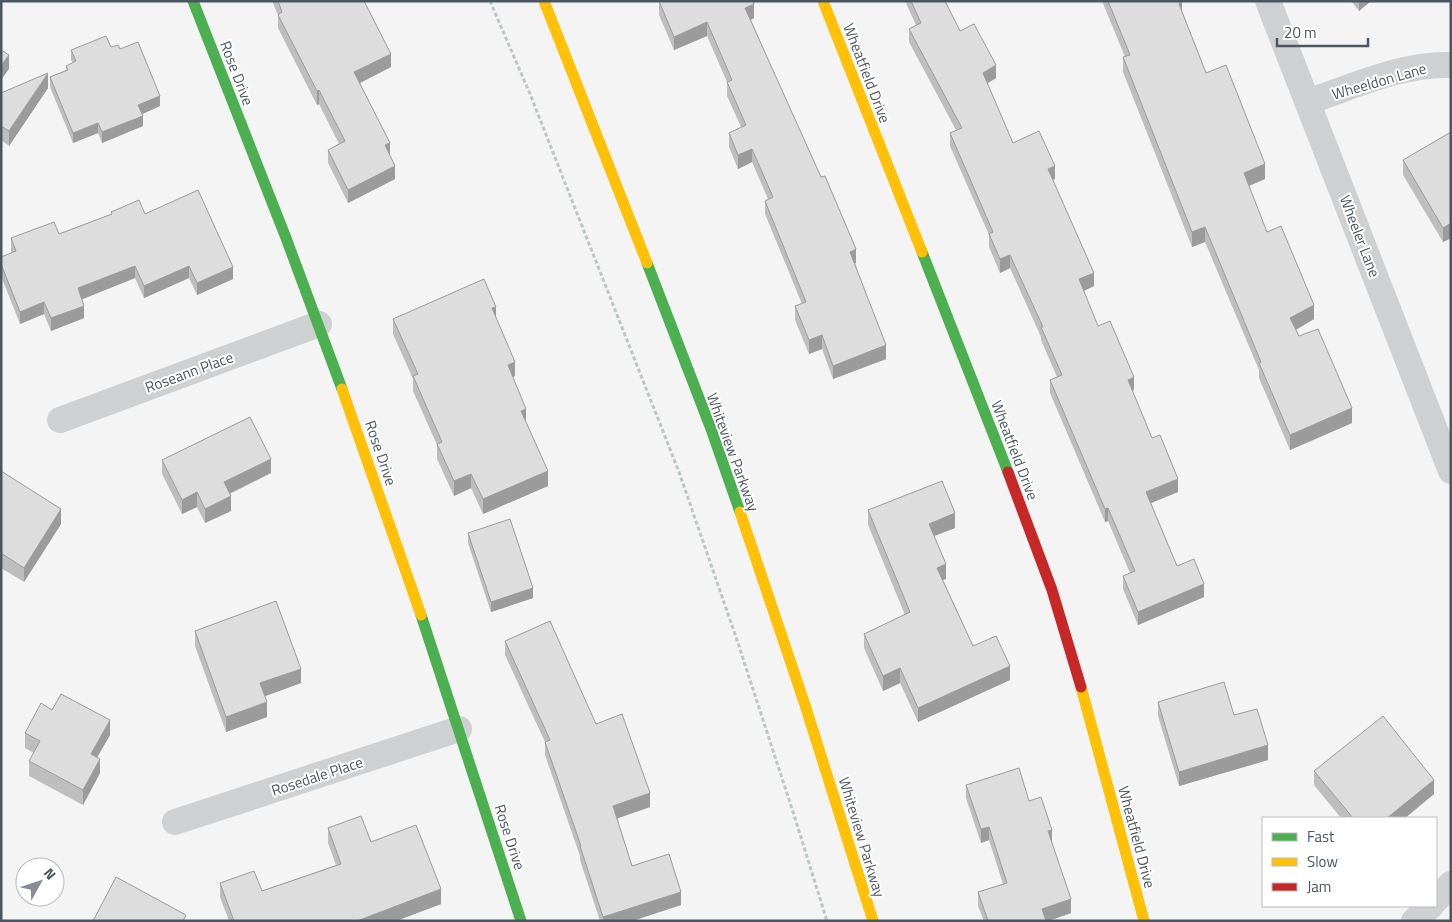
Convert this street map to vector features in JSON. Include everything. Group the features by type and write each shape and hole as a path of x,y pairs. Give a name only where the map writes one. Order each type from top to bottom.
{"street":[{"name":"Rose Drive","path":"193,1 319,324 399,550 521,921"},
{"name":"Whiteview Parkway","path":"544,1 634,228 732,490 783,638 873,921"},
{"name":"Wheatfield Drive","path":"823,1 1052,590 1075,665 1144,921"},
{"name":"Wheeler Lane","path":"1268,1 1451,472"},
{"name":"Wheeldon Lane","path":"1307,102 1406,69 1436,64 1451,65"},
{"name":"Roseann Place","path":"60,420 319,324"},
{"name":"Rosedale Place","path":"175,822 459,729"},
{"path":"1437,899 1451,884"},
{"path":"1414,921 1429,907"}],"path":[{"path":"490,1 530,94 679,472 736,637 827,921"}],"building":[{"path":"278,1 364,1 391,54 354,72 390,143 385,145 395,166 348,190 328,150 345,141 278,15 282,12"},
{"path":"659,1 753,1 754,4 745,8 821,177 825,176 856,249 850,252 886,345 833,366 822,335 809,340 795,306 806,302 765,201 773,197 752,149 738,155 729,133 746,125 727,82 732,80 707,22 674,37"},
{"path":"911,1 945,1 960,31 974,24 996,65 983,73 1013,143 1039,131 1055,166 1048,169 1094,273 1079,279 1098,326 1110,321 1134,377 1128,380 1152,438 1160,435 1178,479 1146,492 1177,566 1194,559 1204,584 1138,612 1123,576 1135,571 1108,508 1105,509 1050,380 1062,375 1041,327 1043,327 1010,255 1000,259 989,234 993,232 950,133 962,128 909,29 921,23"},
{"path":"1108,1 1182,1 1179,4 1206,73 1226,65 1265,164 1244,173 1267,232 1281,226 1314,305 1290,318 1299,336 1318,329 1352,408 1290,435 1205,227 1192,232 1123,57 1130,55"},
{"path":"106,36 111,47 118,45 120,49 138,42 160,96 138,105 143,116 102,132 98,123 73,133 50,77 68,70 66,66 76,61 71,50"},
{"path":"1,50 9,55 1,66"},
{"path":"48,73 9,131 1,126 1,93"},
{"path":"1451,132 1451,223 1443,228 1403,160"},
{"path":"198,190 233,267 197,283 189,266 144,286 135,266 78,288 84,306 51,318 44,302 20,312 1,264 1,257 16,251 11,238 54,222 59,234 112,214 111,212 139,200 145,214"},
{"path":"484,279 496,307 492,308 515,362 508,365 526,409 521,411 548,471 483,499 471,474 454,481 437,444 442,442 413,376 418,374 393,319"},
{"path":"250,417 271,459 224,482 231,496 205,509 197,492 182,500 162,460"},
{"path":"1,471 61,509 24,568 1,553"},
{"path":"942,481 955,513 929,524 946,564 937,568 973,646 996,636 1010,666 918,708 900,668 883,676 864,634 910,612 868,510"},
{"path":"510,519 533,588 491,602 468,533"},
{"path":"276,601 301,669 260,683 267,702 226,717 195,631"},
{"path":"550,621 596,724 622,714 650,793 613,806 632,866 669,854 681,892 603,917 545,742 550,740 505,641"},
{"path":"1224,682 1234,715 1257,709 1268,745 1179,772 1158,702"},
{"path":"61,694 110,720 91,754 100,759 83,790 29,761 40,741 25,733 41,703 52,710"},
{"path":"1383,716 1434,780 1388,817 1352,817 1314,771"},
{"path":"1019,768 1029,801 1041,797 1052,830 1048,831 1071,899 1042,909 1046,921 988,921 978,892 1007,883 989,827 981,829 966,785"},
{"path":"361,816 371,842 416,825 441,889 357,921 234,921 220,883 254,871 262,891 341,864 328,828"},
{"path":"116,877 186,915 183,921 93,921"}],"traffic: fast":[{"path":"193,1 286,238 342,389"},
{"path":"922,252 1008,472"},
{"path":"647,263 711,429 740,512"},
{"path":"421,615 521,921"}],"traffic: slow":[{"path":"544,1 647,263"},
{"path":"823,1 922,252"},
{"path":"342,389 421,615"},
{"path":"740,512 805,705 873,921"},
{"path":"1081,687 1144,921"}],"traffic: jam":[{"path":"1008,472 1052,590 1081,687"}]}
